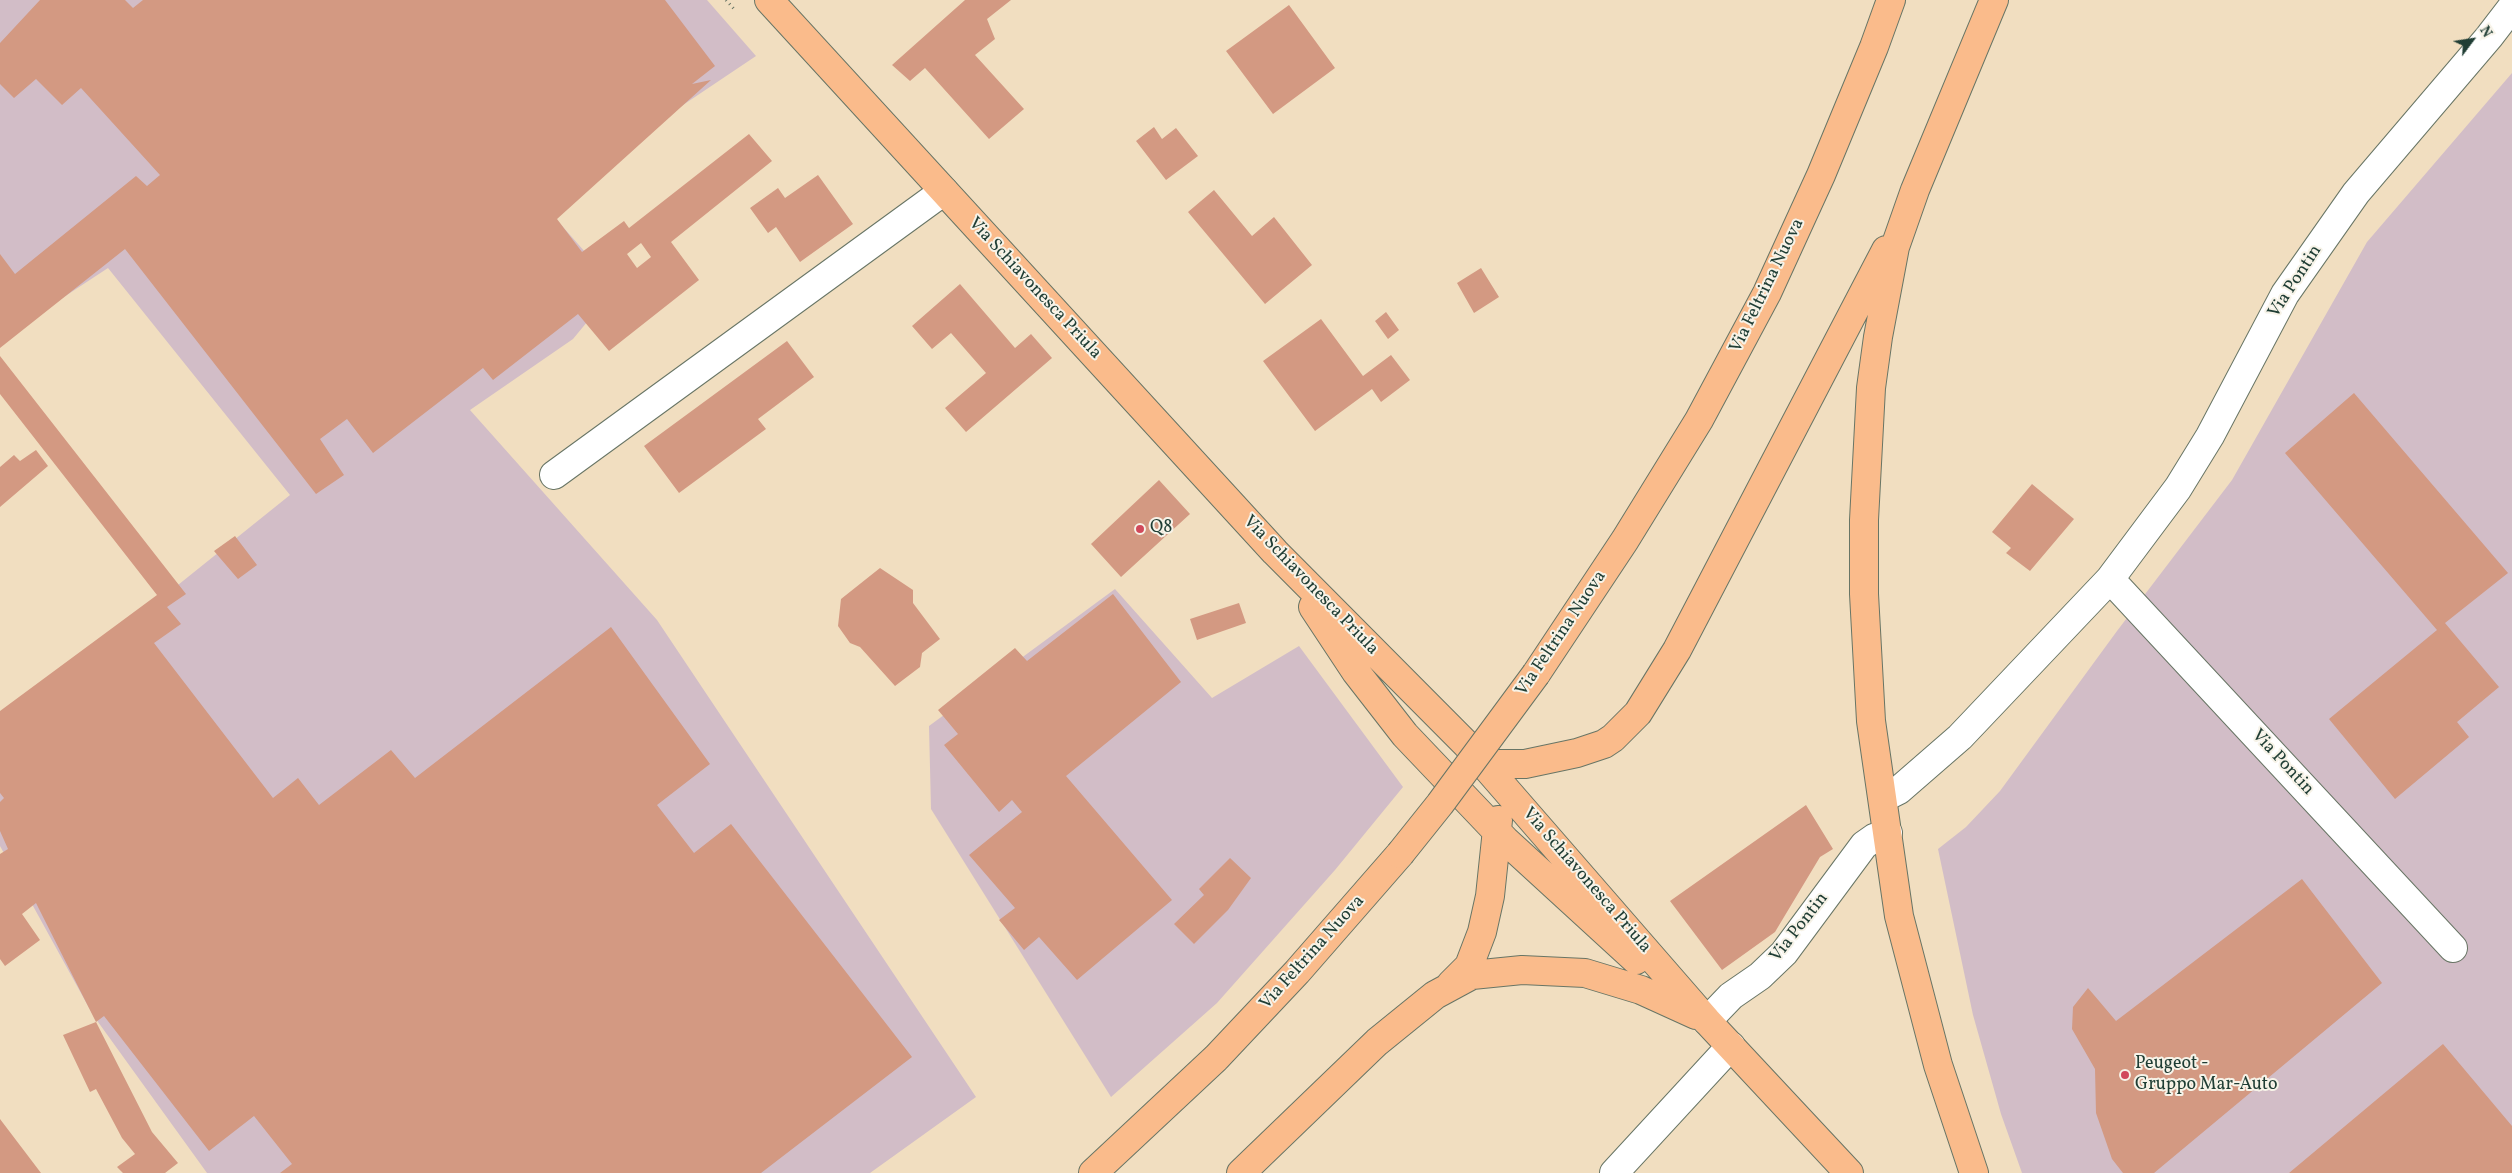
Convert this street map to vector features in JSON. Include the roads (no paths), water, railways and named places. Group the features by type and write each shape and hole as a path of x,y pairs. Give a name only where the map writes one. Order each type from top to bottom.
{"main road":[{"name":"Via Schiavonesca Priula","path":"769,0 1275,552 1485,765 1707,1021 1849,1173"},
{"name":"Via Feltrina Nuova","path":"1093,1173 1216,1058 1297,972 1400,854 1446,797 1536,674 1625,540 1699,420 1767,293 1821,175 1874,47 1891,0"},
{"path":"1297,583 1359,658 1446,750 1462,762 1506,766 1540,763 1591,749 1613,738 1638,712 1677,650 1863,290 1903,220 1994,0"},
{"path":"1903,220 1887,282 1870,388 1866,462 1864,594 1866,651 1872,721 1900,916 1938,1065 1974,1173"},
{"path":"1275,552 1382,707 1497,832 1591,922 1707,1021"},
{"path":"1450,985 1469,966 1479,939 1490,896 1497,832 1496,796 1485,765"},
{"path":"1241,1173 1377,1042 1435,995 1450,985 1472,975 1503,970 1585,973 1641,990 1707,1021"}],"street":[{"name":"Via Pontin","path":"1883,798 1898,790 1960,737 2110,578 2178,488 2210,436 2285,294 2356,192 2489,37 2512,7"},
{"path":"554,475 944,191"},
{"name":"Via Pontin","path":"2110,578 2453,948"},
{"name":"Via Pontin","path":"1707,1021 1731,996 1760,976 1784,953 1864,845 1874,838 1888,833"},
{"path":"1614,1173 1731,1046"}],"place":[{"name":"Q8","path":"1140,529"},
{"name":"Peugeot - Gruppo Mar-Auto","path":"2125,1075"}]}
